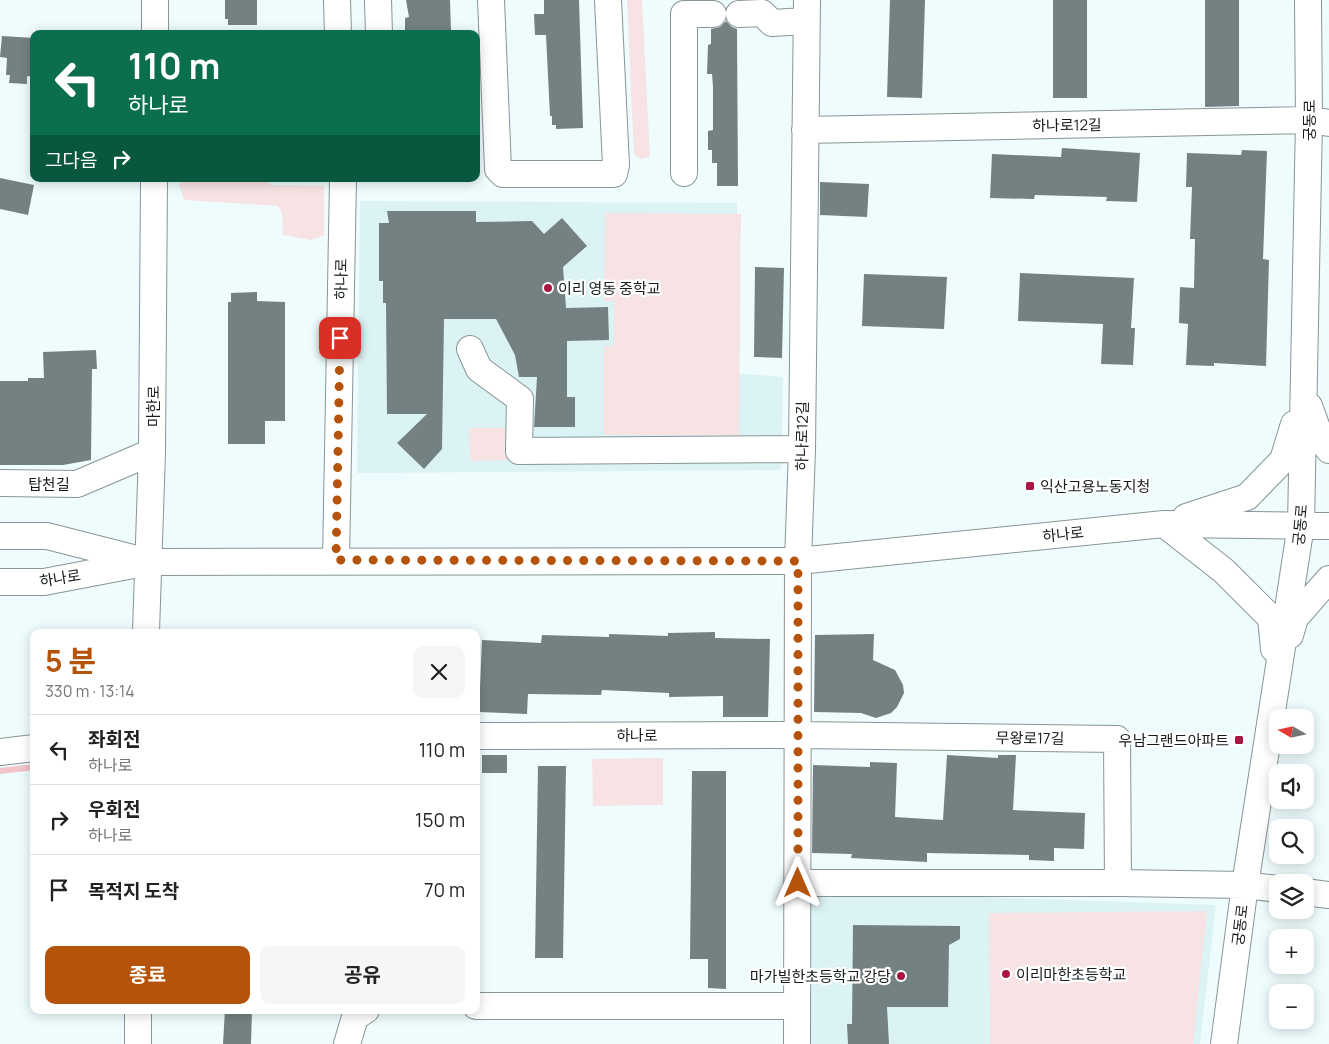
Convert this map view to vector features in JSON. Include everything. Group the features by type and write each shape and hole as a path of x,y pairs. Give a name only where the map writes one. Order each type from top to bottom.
{"street":[{"path":"155,0 155,30"},
{"path":"338,0 338,30"},
{"path":"378,0 379,30"},
{"path":"491,0 498,169 503,174 614,174 616,165 608,0"},
{"name":"궁동로","path":"1224,1044 1245,885 1301,525 1304,392 1319,122 1308,0"},
{"path":"739,14 762,13 772,23 806,10"},
{"name":"하나로12길","path":"798,561 802,449 806,10"},
{"path":"684,173 684,14 713,14"},
{"name":"하나로12길","path":"805,130 1319,122"},
{"name":"마한로","path":"146,629 152,452 154,182"},
{"name":"하나로","path":"336,560 343,182"},
{"path":"470,349 479,369 520,399 520,451 802,449"},
{"path":"1304,392 1321,439 1329,450"},
{"path":"1164,524 1247,497 1284,460 1304,392"},
{"name":"탑천길","path":"0,483 77,484 152,452"},
{"path":"1164,524 1224,571 1271,618 1276,684"},
{"name":"하나로","path":"0,582 44,582 149,562 336,560 798,561 1164,524 1329,526"},
{"name":"하나로","path":"0,536 46,536 149,562"},
{"path":"796,1044 799,735 798,561"},
{"path":"1276,684 1295,618 1329,579"},
{"name":"하나로","path":"480,736 799,735"},
{"name":"무왕로17길","path":"799,735 1117,739 1118,883"},
{"path":"0,752 30,748"},
{"path":"798,883 1118,883 1245,885 1269,888"},
{"path":"1314,893 1329,895"},
{"path":"480,1006 797,1006"},
{"path":"138,1014 138,1044"},
{"path":"347,1044 355,1017 360,1014"}],"shaded area":[{"path":"627,0 642,0 650,156 642,159 634,155"},
{"path":"182,182 268,182 272,185 324,186 324,235 312,240 283,235 282,213 278,206 184,200 179,184"},
{"name":"이리 영동 중학교","path":"360,201 737,203 736,373 783,377 781,470 357,473"},
{"path":"605,213 741,214 739,435 604,435 604,346 614,345 614,301 604,301"},
{"path":"469,428 512,428 512,460 470,461"},
{"path":"663,758 663,805 593,806 592,759"},
{"name":"이리마한초등학교","path":"804,891 1216,905 1200,1044 803,1044"},
{"path":"1207,911 1193,1044 990,1044 989,913"}],"building":[{"path":"225,0 257,0 257,25 228,25 228,19 225,19"},
{"path":"406,0 450,0 451,30 405,30 405,18 409,17"},
{"path":"544,0 579,0 583,128 556,129 556,125 552,125 546,35 535,35 534,14 544,14"},
{"path":"890,0 925,0 922,98 887,97"},
{"path":"1053,0 1087,0 1087,98 1053,98"},
{"path":"1205,0 1239,0 1239,106 1205,107"},
{"path":"726,21 737,29 738,186 717,186 717,163 712,163 712,150 708,150 708,131 713,130 713,87 712,74 707,74 708,45 711,44 711,29 720,27"},
{"path":"2,36 30,38 30,76 27,76 27,84 9,83 10,75 6,75 7,58 0,57"},
{"path":"1062,148 1140,153 1137,202 1106,201 1107,197 1035,195 1034,199 990,198 992,154 1061,157"},
{"path":"1242,150 1267,151 1263,259 1269,260 1266,366 1214,363 1214,366 1186,365 1188,324 1179,323 1180,287 1194,288 1195,239 1190,239 1192,187 1186,187 1187,153 1241,155"},
{"path":"0,178 34,185 28,215 0,209"},
{"path":"820,182 869,184 867,217 820,215"},
{"path":"387,211 476,211 476,222 532,221 544,234 562,218 587,246 563,267 566,308 608,307 609,340 567,341 567,397 575,397 575,427 534,427 537,377 519,377 515,355 496,319 444,319 442,449 424,469 397,443 427,414 387,414 386,303 383,303 383,281 379,281 379,223 389,223"},
{"path":"755,267 784,268 782,358 754,357"},
{"path":"1020,273 1134,278 1131,328 1135,328 1133,365 1101,364 1103,324 1018,321"},
{"path":"864,274 947,277 944,329 862,326"},
{"path":"257,292 257,301 285,302 285,421 265,421 265,444 228,444 228,302 231,302 231,293"},
{"path":"96,350 97,369 92,369 91,460 63,465 0,465 0,381 28,381 28,378 44,378 43,352"},
{"path":"715,632 715,638 770,639 768,717 723,717 723,696 669,697 669,693 602,690 601,695 528,694 527,714 480,712 482,640 541,643 542,635 609,637 609,634 668,636 668,633"},
{"path":"874,634 873,660 895,670 903,685 904,693 897,707 891,713 876,718 861,713 814,712 815,635"},
{"path":"482,755 507,755 507,773 482,773"},
{"path":"947,755 998,758 998,755 1016,755 1013,810 1085,813 1084,849 1054,848 1054,861 1029,860 1029,855 927,853 927,862 851,858 852,854 812,853 813,765 870,767 870,762 897,763 895,817 943,820"},
{"path":"538,766 566,766 563,958 535,958"},
{"path":"692,771 726,771 726,989 708,988 708,959 690,959"},
{"name":"마가빌한초등학교 강당","path":"853,925 960,926 960,939 949,945 948,1007 887,1007 889,1044 848,1044 847,1024 852,1024"},
{"path":"225,1014 252,1014 251,1044 223,1044"}],"waterway":[{"path":"0,771 30,767"}],"place":[{"name":"이리 영동 중학교","path":"548,288"},
{"name":"익산고용노동지청","path":"1030,486"},
{"name":"우남그랜드아파트","path":"1239,740"},
{"name":"이리마한초등학교","path":"1006,974"},
{"name":"마가빌한초등학교 강당","path":"901,976"}],"route":[{"path":"340,338 336,560 798,561 798,883"}]}
